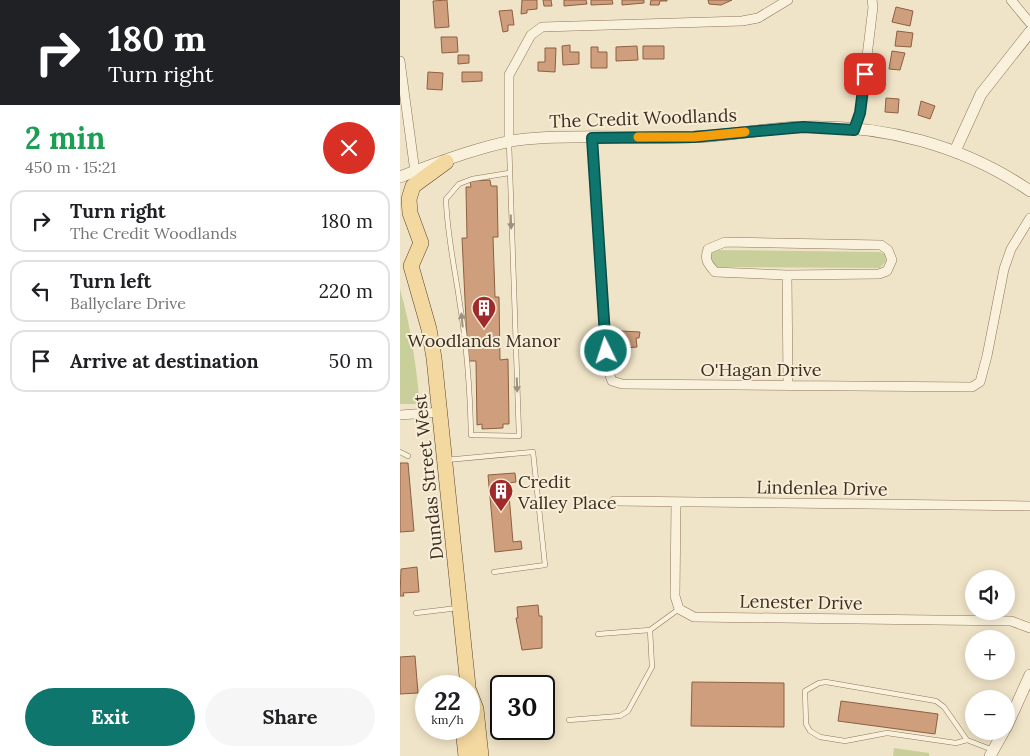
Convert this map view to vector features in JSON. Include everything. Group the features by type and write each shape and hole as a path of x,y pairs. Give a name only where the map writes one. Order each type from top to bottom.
{"main road":[{"path":"409,259 420,243 410,213 410,193 414,186 446,162"},
{"name":"Dundas Street West","path":"400,205 409,259 429,329 441,412 467,675"},
{"path":"464,740 466,756"},
{"path":"479,740 481,756"}],"street":[{"path":"509,142 509,75 531,35 542,27 742,21 758,18 788,0"},
{"path":"854,130 860,113 873,7 872,0"},
{"path":"1011,0 1030,23"},
{"path":"955,151 981,94 1030,32"},
{"path":"400,62 415,172"},
{"name":"The Credit Woodlands","path":"400,177 509,142 526,139 694,137 803,127 890,132 955,151 1008,175 1030,191"},
{"name":"O'Hagan Drive","path":"592,138 608,370 612,381 622,384 972,388 980,382 987,356 1004,269 1011,249 1030,218"},
{"path":"725,242 881,245 888,250 892,258 886,272 879,274 787,275 715,272 708,264 705,256 708,249 725,242"},
{"path":"787,275 788,385"},
{"path":"400,415 441,412"},
{"name":"Lindenlea Drive","path":"614,502 1030,506"},
{"path":"676,502 675,596 679,609"},
{"name":"Lenester Drive","path":"679,609 694,617 1011,621 1030,628"},
{"path":"1015,708 1030,675"},
{"path":"992,753 999,740"}],"lane":[{"path":"509,142 519,436 471,435 461,306 446,228 446,199 459,184 472,179 509,174"},
{"path":"400,452 408,456"},
{"path":"445,460 533,452 545,565 494,572"},
{"path":"416,613 460,608"},
{"path":"598,634 650,630 679,609"},
{"path":"569,720 620,716 628,711 652,668 650,630"},
{"path":"967,740 956,743 881,733 849,741 829,740 816,735 808,728 805,691 819,683 826,682 936,701 944,706 967,740 992,753"}],"green space":[{"path":"717,250 880,252 885,254 886,261 880,268 716,267 709,258 711,252"},
{"path":"400,289 413,346 420,404 400,404"},
{"path":"894,748 929,753 929,756 893,756"}],"building":[{"path":"447,0 449,27 435,28 433,1"},
{"path":"522,0 537,0 537,9 527,10 527,13 521,14"},
{"path":"543,0 551,0 552,6 544,6"},
{"path":"564,0 586,0 587,4 564,6"},
{"path":"591,0 612,0 613,4 591,5"},
{"path":"622,0 644,0 644,3 622,5"},
{"path":"651,0 667,1 660,1 659,5 650,5"},
{"path":"708,0 732,0 721,5 709,4"},
{"path":"896,7 913,11 910,26 892,22"},
{"path":"512,10 514,25 508,25 508,31 503,32 499,11"},
{"path":"897,31 913,33 911,47 895,46"},
{"path":"441,37 457,37 458,52 442,53"},
{"path":"570,45 570,52 579,52 579,64 563,65 562,46"},
{"path":"637,46 638,60 616,61 616,47"},
{"path":"643,46 664,46 664,59 643,59"},
{"path":"591,47 598,47 598,52 607,52 607,68 591,68"},
{"path":"545,48 556,48 555,72 538,71 538,62 545,62"},
{"path":"892,51 905,53 900,70 889,69"},
{"path":"458,55 469,55 469,63 458,64"},
{"path":"428,72 443,73 442,90 427,89"},
{"path":"462,72 482,72 482,81 462,82"},
{"path":"886,98 899,99 898,113 885,112"},
{"path":"921,101 935,106 930,119 918,115"},
{"name":"Woodlands Manor","path":"490,180 491,186 497,186 498,237 493,237 495,297 499,297 500,360 508,359 509,424 503,424 503,428 482,429 482,424 477,425 476,361 468,361 462,238 467,238 466,187 471,187 470,181"},
{"path":"621,331 640,332 639,338 636,338 637,347 625,348"},
{"path":"400,463 408,463 414,531 400,532"},
{"name":"Credit Valley Place","path":"515,473 516,482 508,483 513,542 521,541 522,549 495,552 488,475"},
{"path":"417,567 419,592 403,593 404,596 400,596 401,569"},
{"path":"538,605 539,616 542,616 542,648 522,650 516,618 518,618 517,607"},
{"path":"415,656 417,675 415,675 415,693 400,694 400,657"},
{"path":"692,682 784,683 784,727 691,726"},
{"path":"841,701 938,714 935,734 838,721"}],"slow traffic":[{"path":"638,137 694,137 745,132"}],"place":[{"name":"Woodlands Manor","path":"484,329"},
{"name":"Credit Valley Place","path":"501,512"}],"route":[{"path":"606,351 592,138 694,137 803,127 854,130 860,113 865,74"}]}
